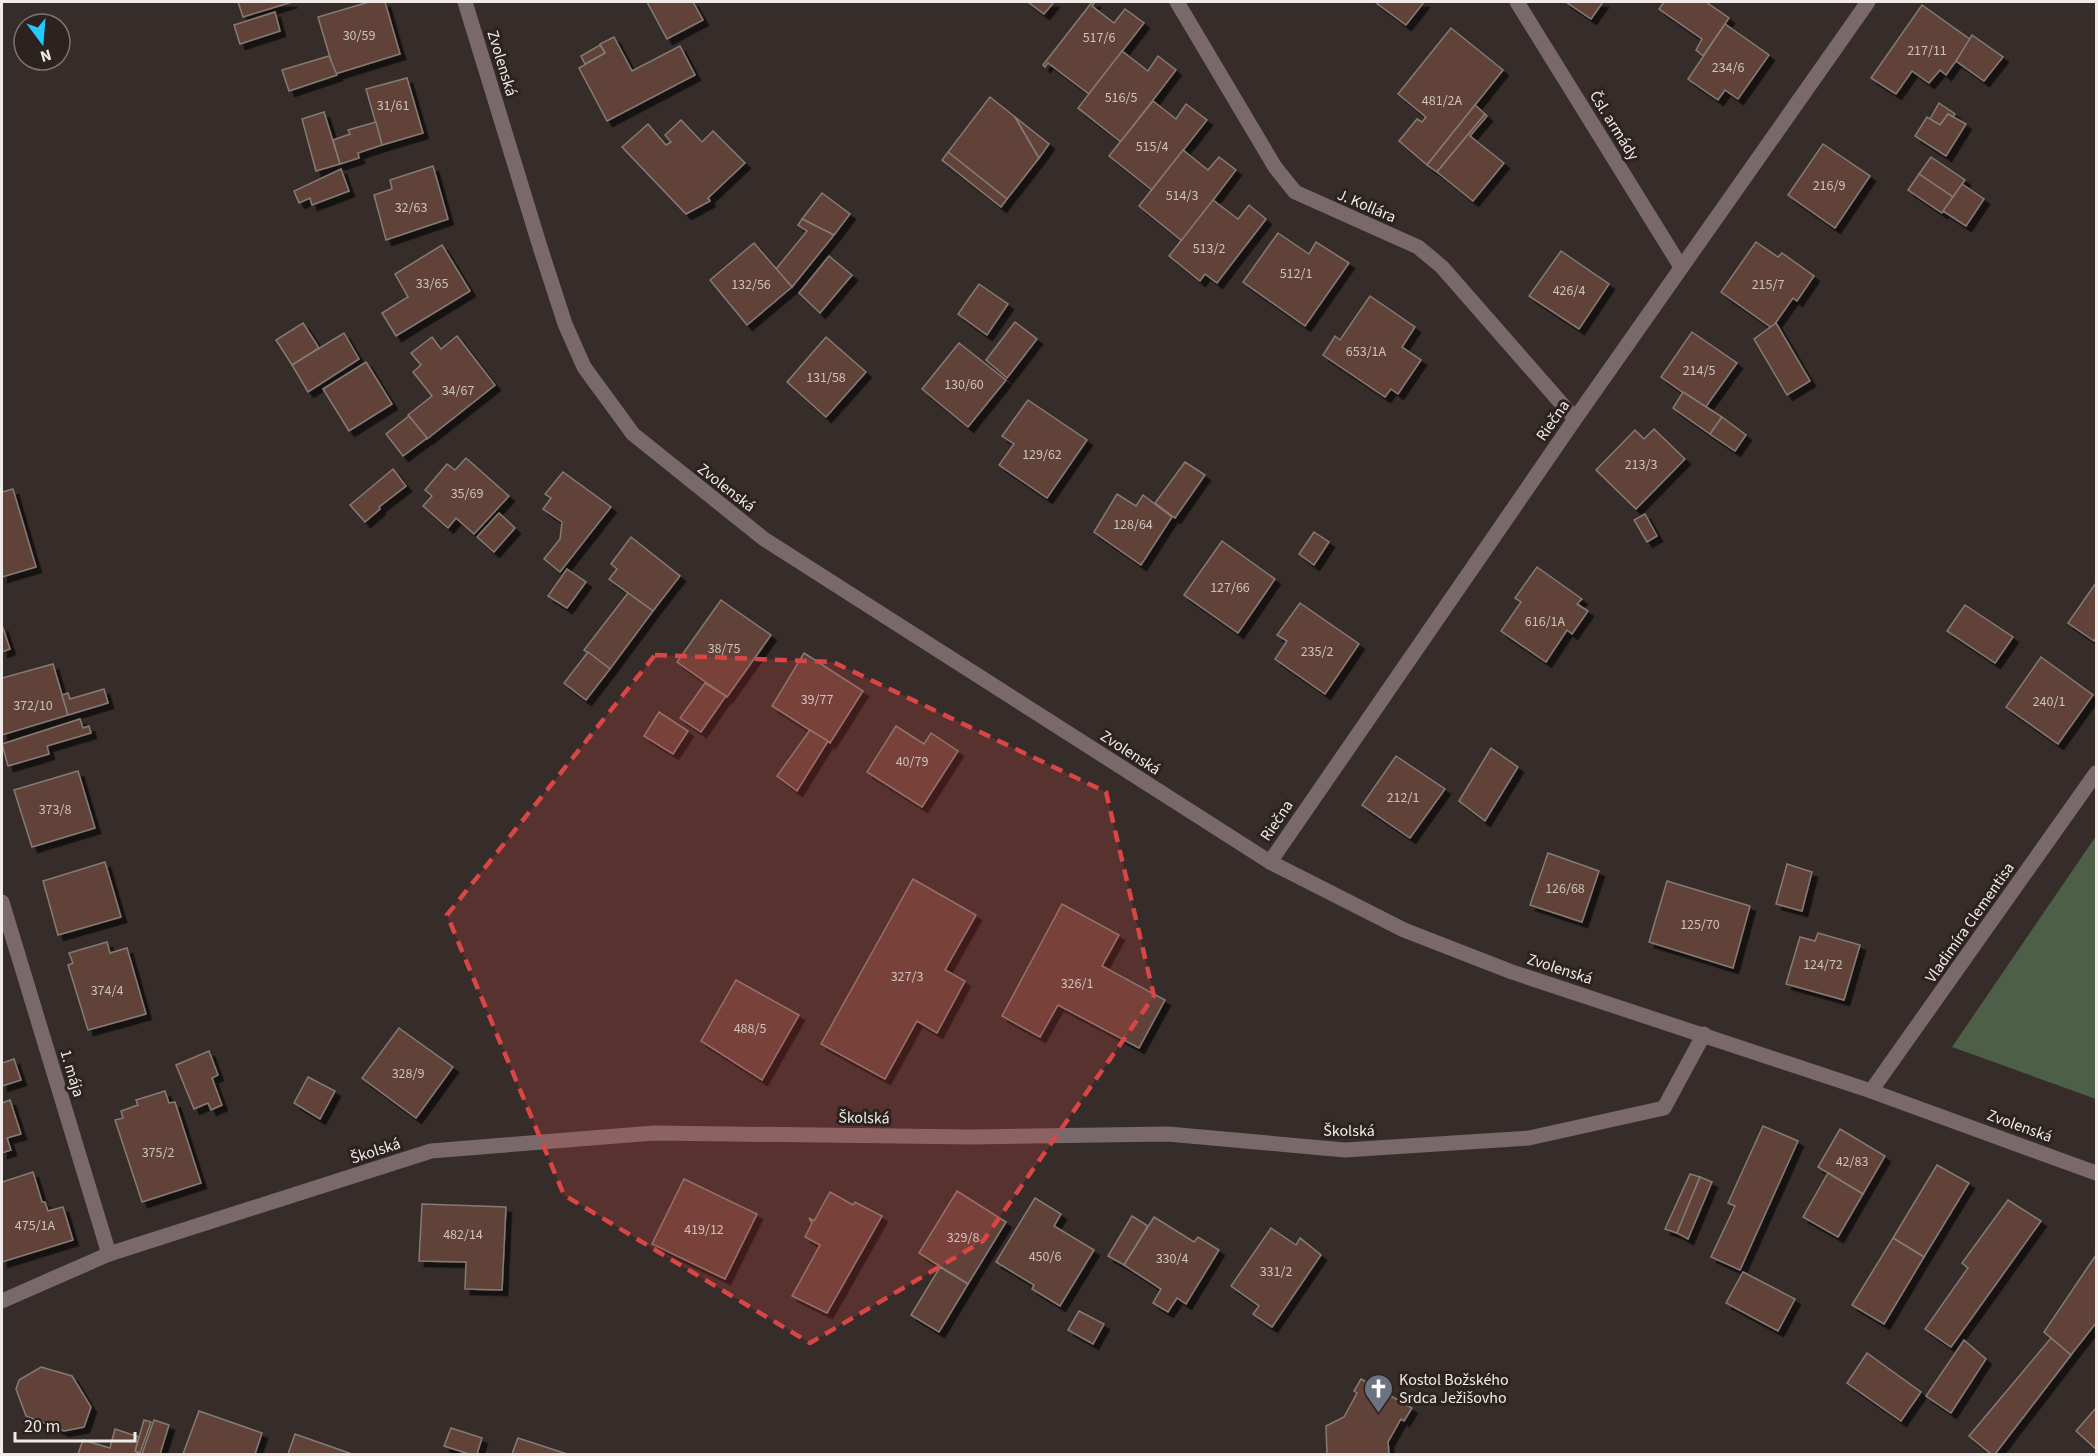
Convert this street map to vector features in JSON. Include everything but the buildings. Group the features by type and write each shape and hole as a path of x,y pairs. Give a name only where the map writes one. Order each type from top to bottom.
{"street":[{"name":"Zvolenská","path":"465,2 565,324 584,368 633,434 764,539 1270,862 1404,930 1512,972 1871,1091 2097,1173"},
{"name":"J. Kollára","path":"1177,2 1275,167 1295,192 1418,247 1442,267 1575,419"},
{"name":"Čsl. armády","path":"1517,2 1681,267"},
{"name":"Riečna","path":"1270,862 1575,419 1868,2"},
{"name":"Vladimíra Clementisa","path":"1871,1091 2097,773"},
{"name":"1. mája","path":"2,902 109,1254"},
{"name":"Školská","path":"2,1301 109,1254 432,1151 654,1133 972,1137 1168,1134 1345,1150 1529,1138 1664,1108 1704,1034"}],"highlighted area":[{"path":"655,655 833,662 1106,792 1154,996 983,1241 810,1343 564,1195 447,915"}],"green space":[{"path":"2096,836 2096,1099 1952,1047"}],"place":[{"name":"Kostol Božského Srdca Ježišovho","path":"1378,1414"}]}
